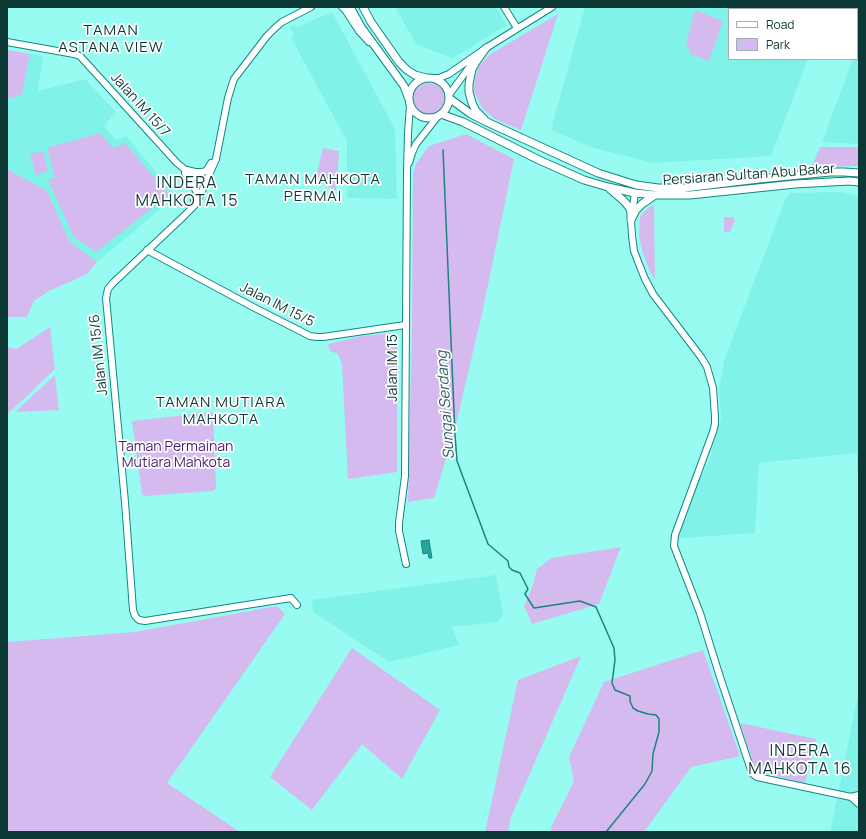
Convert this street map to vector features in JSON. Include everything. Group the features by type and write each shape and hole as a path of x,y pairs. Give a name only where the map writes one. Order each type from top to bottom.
{"main road":[{"path":"350,7 359,24 376,49 404,86 414,112 427,118 444,112 448,106 449,97 448,91 444,85 438,81 415,75 407,70 399,62 370,22 363,7"},
{"path":"486,48 472,69 469,92 476,111 489,123"},
{"path":"410,103 410,94 413,87 418,82 429,78"},
{"name":"Persiaran Sultan Abu Bakar","path":"449,97 471,114 489,123 598,173 636,185 658,188 684,188 830,172 859,173"},
{"name":"Persiaran Sultan Abu Bakar","path":"439,115 463,122 539,160 584,180 635,193 655,195 690,195 795,184 849,181 859,182"},
{"path":"618,179 621,183 629,186 635,193"},
{"path":"608,187 629,207 631,220"},
{"path":"631,220 636,210 655,195"}],"street":[{"path":"342,7 363,36 376,49"},
{"path":"504,7 517,28"},
{"path":"429,78 443,77 449,74 486,48 552,7"},
{"name":"Jalan IM 15/6","path":"297,605 291,598 145,621 139,620 135,616 133,610 125,502 106,298 108,288 197,202 216,159 228,98 234,79 267,36 275,28 282,22 311,8"},
{"name":"Jalan IM 15/7","path":"7,42 80,56 182,168 194,177 207,182"},
{"path":"449,97 479,53"},
{"name":"Jalan IM 15","path":"406,564 399,531 399,523 405,476 407,172 410,103"},
{"name":"Jalan IM 15","path":"407,172 416,144 439,115"},
{"path":"182,168 199,173 206,171 217,151"},
{"path":"182,168 197,193 194,202 184,216"},
{"path":"635,193 631,220 632,236 634,251 645,279 653,294 701,357 707,367 713,388 715,424 674,535 674,546 700,613 750,767 757,777 851,797 859,795"},
{"name":"Jalan IM 15/5","path":"147,250 310,336 323,337 406,325"},
{"path":"851,797 859,804"}],"shaded area":[{"path":"395,7 496,7 507,25 453,58 417,45"},
{"path":"585,7 859,7 859,144 822,142 853,60 858,60 858,8 728,8 728,60 808,60 771,156 653,163 593,148 552,130"},
{"path":"332,12 395,129 397,199 347,198 347,141 291,38 294,34 290,27 293,25 297,27 300,26"},
{"path":"30,54 43,56 38,91 85,79 116,112 104,126 117,140 126,136 176,196 97,262 70,242 47,191 7,169 7,117 9,114 7,112 7,99 22,95"},
{"path":"839,192 859,196 859,471 857,471 857,453 759,463 755,533 669,539 709,461 721,418 719,390 724,361 785,200 790,193"},
{"path":"429,540 432,558 429,558 428,553 423,554 421,541"},
{"path":"496,575 503,615 498,622 452,627 459,645 389,662 313,612 312,600"},
{"path":"859,690 859,832 830,832"}],"green space":[{"path":"695,10 723,21 709,61 691,54 686,43"},
{"path":"558,14 521,130 495,119 482,108 474,91 475,79 479,66 489,55"},
{"path":"7,50 30,54 22,95 7,99"},
{"path":"426,83 432,83 441,87 445,99 441,111 432,115 426,115 417,111 413,102 413,96 417,87"},
{"path":"100,133 113,148 125,143 169,195 96,252 74,237 48,180 55,178 47,148"},
{"path":"466,134 514,159 483,309 454,433 434,498 408,502 412,327 413,173 416,164 429,146"},
{"path":"820,147 859,147 859,166 811,168"},
{"path":"323,148 339,151 336,191 318,181 316,177"},
{"path":"43,151 48,171 36,175 30,154"},
{"path":"7,169 47,191 70,242 97,262 87,274 49,291 34,301 27,317 7,317"},
{"path":"654,204 655,279 651,274 643,254 639,236 640,216"},
{"path":"724,217 733,217 735,220 730,232 724,232"},
{"path":"50,327 55,369 7,414 7,347 16,349"},
{"path":"393,333 397,336 397,472 348,479 342,364 338,354 330,351 328,344 362,336"},
{"path":"55,375 59,410 15,412"},
{"name":"Taman Permainan Mutiara Mahkota","path":"213,412 216,488 213,491 145,496 142,494 132,421"},
{"path":"621,547 599,604 532,624 524,606 533,585 537,569 552,558"},
{"path":"277,606 285,614 167,783 240,832 7,832 7,642 135,632"},
{"path":"352,648 440,710 402,779 362,744 312,810 270,777"},
{"path":"703,650 740,756 691,767 644,832 552,832 551,827 574,781 569,757 604,682"},
{"path":"581,656 511,817 508,832 485,832 518,680"},
{"path":"740,723 816,739 805,783 756,771"}],"waterway":[{"name":"Sungai Serdang","path":"443,150 457,461 488,544 508,561 509,567 512,570 520,573 528,589 525,594 534,608 580,601 596,607 614,648 615,660 612,683 615,690 630,696 630,701 633,708 638,711 656,715 659,719 659,732 653,754 652,771 645,784 606,832"}],"district":[{"name":"TAMAN ASTANA VIEW","path":"111,40"},
{"name":"TAMAN MAHKOTA PERMAI","path":"313,188"},
{"name":"INDERA MAHKOTA 15","path":"187,193"},
{"name":"TAMAN MUTIARA MAHKOTA","path":"221,412"},
{"name":"INDERA MAHKOTA 16","path":"800,761"}]}
